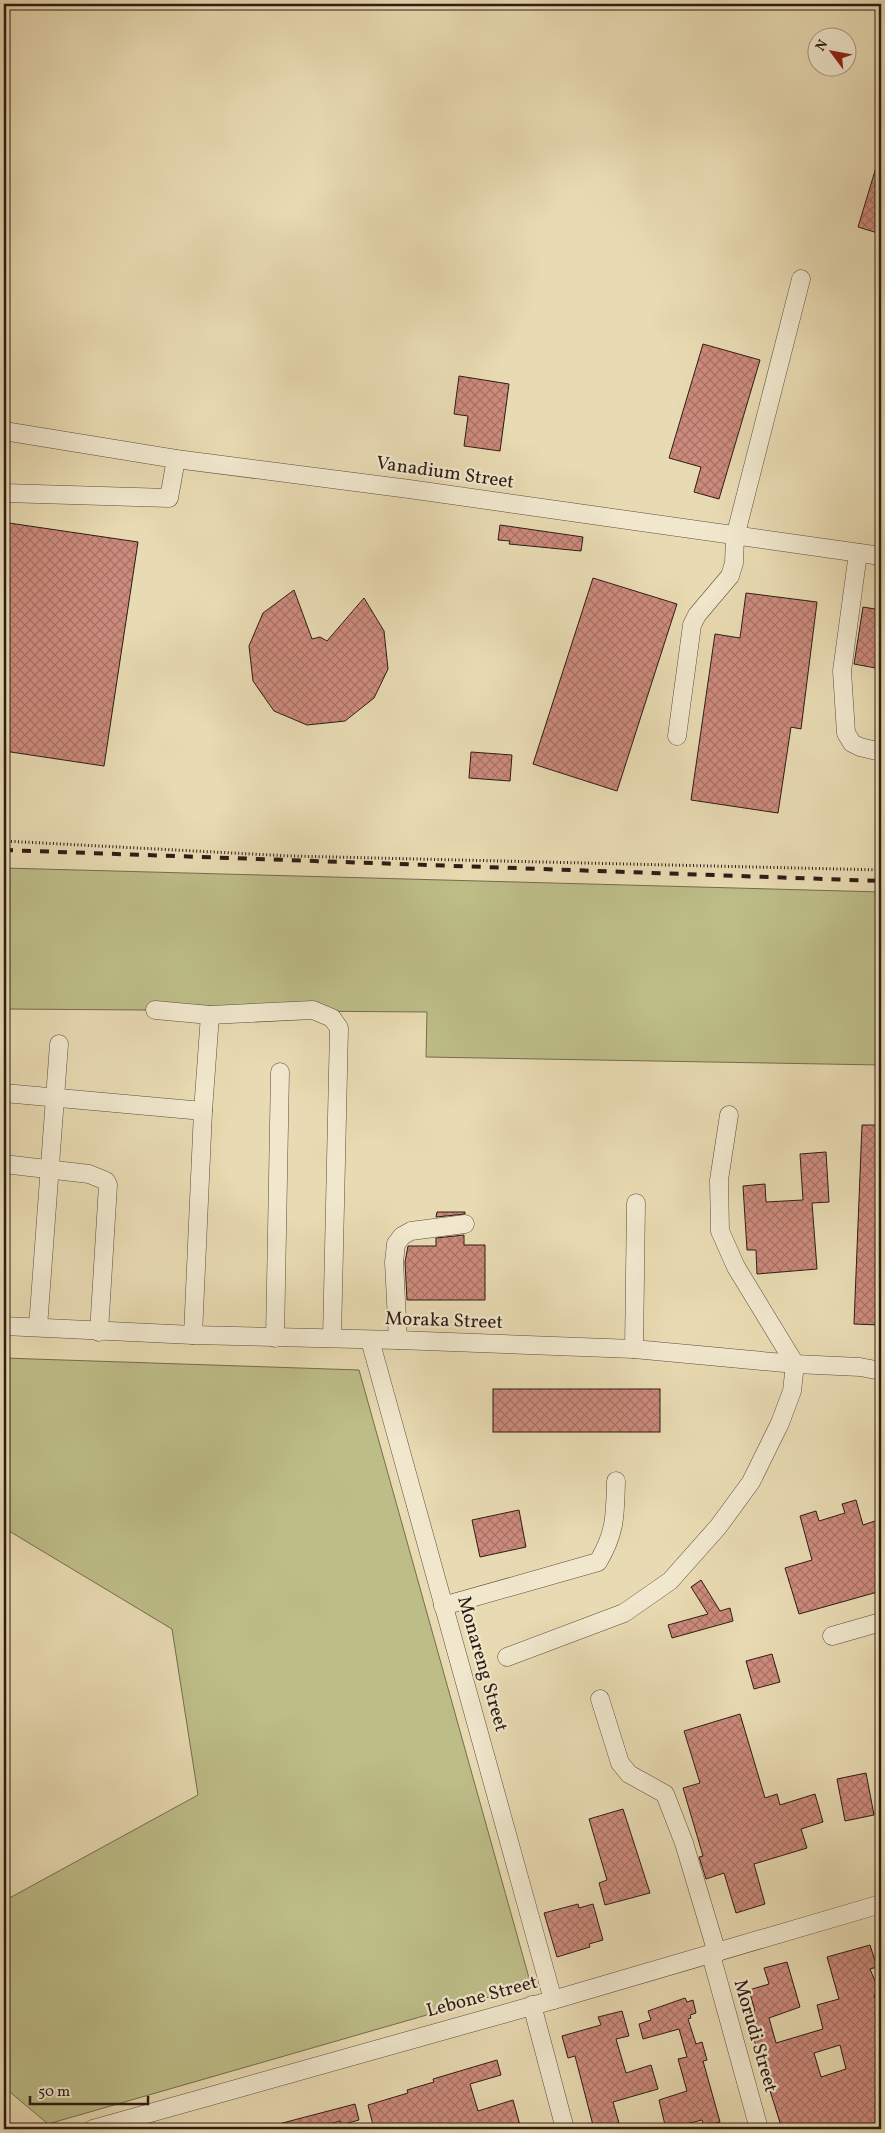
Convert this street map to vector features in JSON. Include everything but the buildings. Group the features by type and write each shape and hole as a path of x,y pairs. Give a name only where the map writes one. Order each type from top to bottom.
{"street":[{"path":"677,736 692,625 697,615 730,576 734,563 735,537 802,279"},
{"name":"Vanadium Street","path":"4,431 176,459 409,489 735,537 881,556"},
{"path":"4,493 169,498 176,459"},
{"path":"858,553 842,671 846,733 852,743 881,752"},
{"path":"155,1010 210,1015 313,1010 332,1018 339,1028 332,1338"},
{"path":"193,1335 203,1111 210,1015"},
{"path":"38,1327 59,1044"},
{"path":"275,1338 280,1072"},
{"path":"4,1093 203,1111"},
{"path":"508,1657 624,1613 670,1581 718,1527 751,1482 780,1423 792,1391 795,1364 736,1267 720,1231 719,1180 730,1115"},
{"path":"4,1164 97,1176 103,1178 108,1185 99,1332"},
{"path":"634,1348 636,1203"},
{"path":"398,1340 394,1262 396,1244 402,1236 411,1231 465,1224"},
{"name":"Moraka Street","path":"4,1326 99,1332 634,1348 795,1364 860,1367 881,1371"},
{"name":"Monareng Street","path":"370,1340 553,2000"},
{"path":"443,1606 598,1562 608,1546 615,1522 616,1481"},
{"path":"832,1636 881,1622"},
{"name":"Morudi Street","path":"600,1699 620,1763 629,1774 665,1794 684,1843 759,2129"},
{"name":"Lebone Street","path":"93,2129 553,2000 881,1904"},
{"path":"532,2005 566,2129"}],"path":[{"path":"4,841 310,856 661,863 881,870"}],"green space":[{"path":"4,868 881,892 881,1065 426,1057 427,1012 4,1009"},
{"path":"4,1358 359,1370 531,1985 48,2124 4,2087 4,1901 198,1795 172,1629 4,1528"}],"railway":[{"path":"4,850 881,881"}]}
